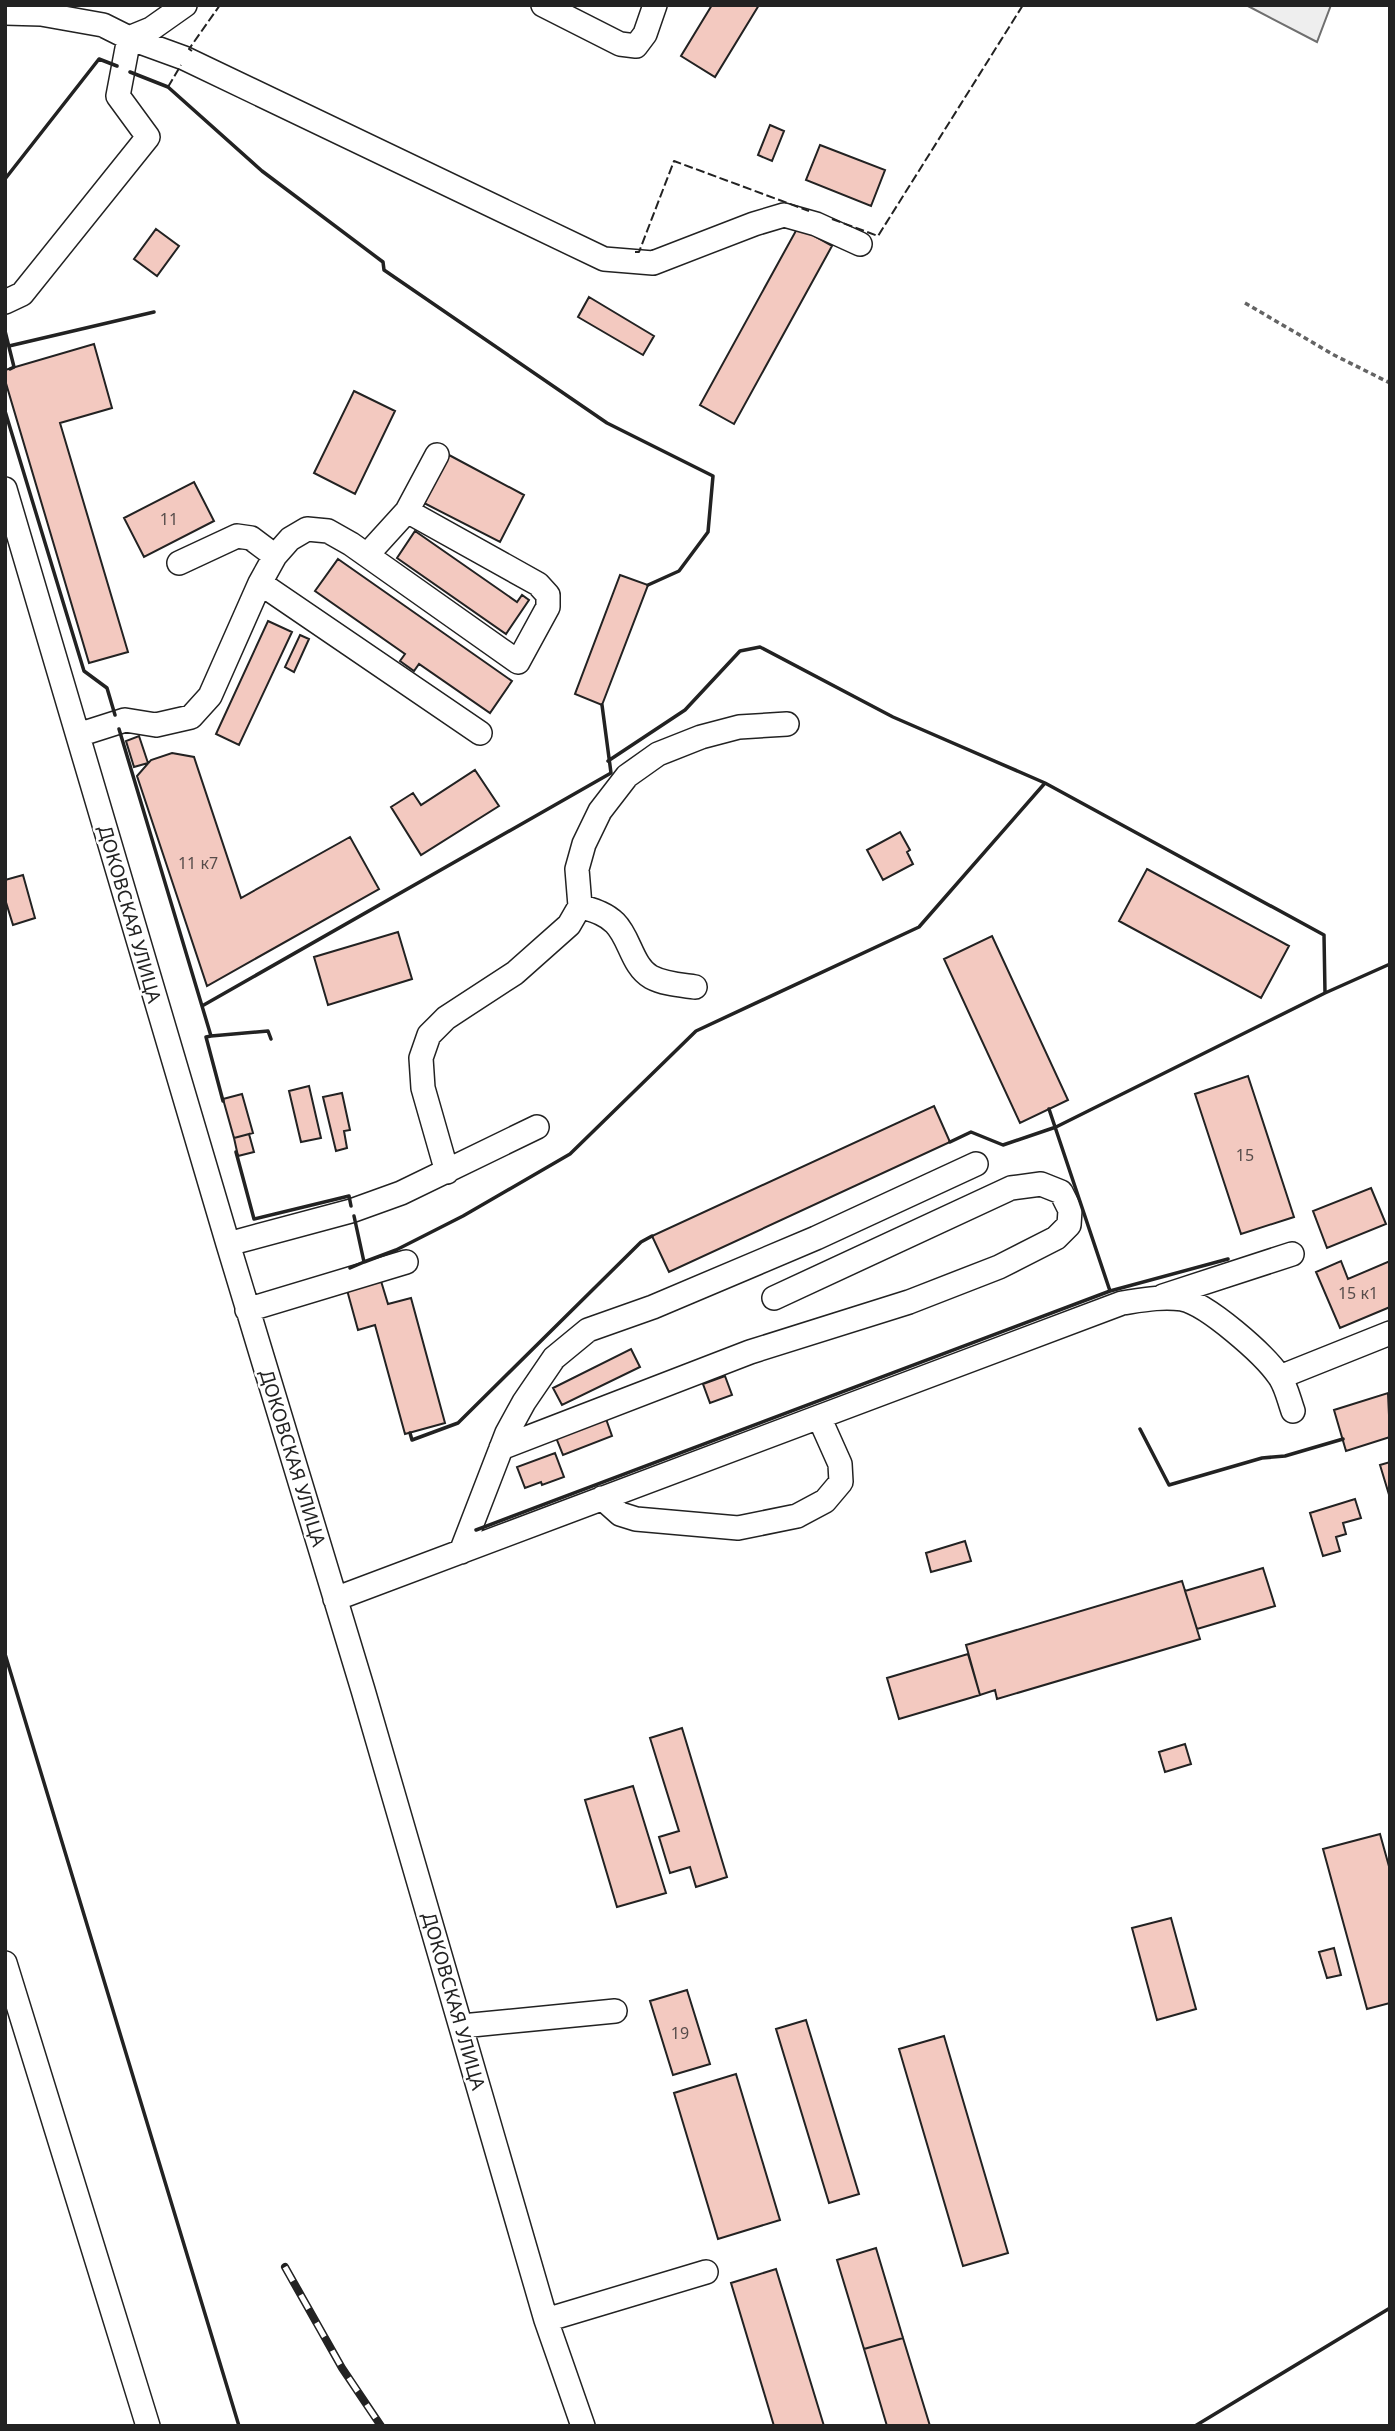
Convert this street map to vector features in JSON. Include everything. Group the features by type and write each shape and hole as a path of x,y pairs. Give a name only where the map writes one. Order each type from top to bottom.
{"street":[{"path":"129,38 150,29 185,5"},
{"path":"543,5 620,44 636,46 646,34 655,5"},
{"path":"5,13 80,13 129,38 184,58 604,259 653,263 784,215 816,224 860,244"},
{"path":"5,302 22,294 148,137 118,96 129,38"},
{"path":"368,555 407,511 437,456"},
{"name":"ДОКОВСКАЯ УЛИЦА","path":"5,489 462,2026 546,2320 583,2426"},
{"path":"78,735 125,720 156,724 191,717 210,696 260,583 275,556 290,539 307,529 328,531 368,555 518,662 548,607 548,595 538,584 407,511"},
{"path":"179,563 237,536 251,538 275,556"},
{"path":"260,583 480,733"},
{"path":"447,1172 423,1088 421,1058 429,1035 446,1018 515,973 569,925 580,906 578,869 584,844 600,811 626,776 658,754 701,737 739,727 788,724"},
{"path":"580,906 598,911 615,923 640,967 650,977 670,984 695,987"},
{"path":"228,1244 351,1211 401,1193 537,1127"},
{"path":"461,1552 501,1448 524,1402 554,1358 589,1330 653,1307 816,1238 976,1164"},
{"path":"501,1448 750,1352 909,1302 999,1267 1056,1238 1069,1225 1070,1210 1061,1192 1041,1184 1012,1188 774,1298"},
{"path":"335,1599 1122,1303 1157,1298 1292,1254"},
{"path":"247,1310 407,1262"},
{"path":"1157,1298 1184,1300 1211,1312 1246,1342 1280,1377 1293,1411"},
{"path":"1280,1377 1390,1333"},
{"path":"602,1498 620,1514 649,1520 738,1528 797,1516 825,1501 841,1482 840,1464 819,1417"},
{"path":"5,1963 148,2426"},
{"path":"462,2026 615,2011"},
{"path":"546,2320 706,2272"}],"path":[{"path":"1245,303 1334,355 1390,383"}],"shaded area":[{"path":"1246,5 1331,5 1317,42"}],"building":[{"path":"712,5 759,5 715,77 681,56"},
{"path":"770,125 784,131 772,161 758,155"},
{"path":"820,145 885,170 871,206 806,180"},
{"path":"798,227 832,246 734,424 700,405"},
{"path":"156,229 179,246 157,276 134,259"},
{"path":"589,297 654,336 643,355 578,317"},
{"path":"94,344 112,408 60,423 128,652 89,663 5,380 5,370"},
{"path":"354,391 395,411 355,494 314,473"},
{"path":"449,455 524,495 500,542 424,503"},
{"path":"194,482 214,521 144,557 124,518"},
{"path":"415,531 517,602 522,595 529,600 506,634 397,558"},
{"path":"338,559 512,681 490,713 419,664 414,671 400,661 405,654 315,591"},
{"path":"620,575 648,585 602,705 575,694"},
{"path":"268,621 292,632 239,745 216,734"},
{"path":"300,635 309,639 294,672 285,667"},
{"path":"139,736 148,763 134,767 126,741"},
{"path":"172,753 194,757 241,898 350,837 379,889 207,986 137,776 151,760"},
{"path":"475,770 499,806 421,855 391,807 413,793 421,805"},
{"path":"900,832 910,850 907,852 913,864 883,880 867,850"},
{"path":"1147,869 1289,946 1261,998 1119,921"},
{"path":"23,875 35,918 13,925 5,899 5,880"},
{"path":"398,932 412,979 328,1005 314,957"},
{"path":"992,936 1068,1100 1020,1123 944,959"},
{"path":"1248,1076 1294,1217 1241,1234 1195,1094"},
{"path":"309,1086 321,1138 301,1142 289,1091"},
{"path":"342,1093 350,1130 344,1131 347,1148 336,1151 323,1097"},
{"path":"242,1094 253,1133 234,1138 223,1099"},
{"path":"934,1106 950,1142 669,1272 652,1236"},
{"path":"249,1134 254,1152 238,1156 234,1138"},
{"path":"1371,1188 1386,1224 1327,1248 1313,1211"},
{"path":"1341,1261 1348,1279 1390,1261 1390,1307 1340,1328 1316,1272"},
{"path":"381,1281 388,1304 411,1298 445,1423 405,1434 375,1325 358,1330 347,1290"},
{"path":"631,1349 640,1367 562,1405 553,1388"},
{"path":"725,1376 732,1395 710,1403 703,1384"},
{"path":"1388,1393 1390,1437 1346,1451 1334,1410"},
{"path":"605,1416 612,1436 563,1455 555,1435"},
{"path":"555,1453 564,1477 525,1488 517,1467"},
{"path":"1390,1462 1390,1498 1380,1465"},
{"path":"1355,1499 1361,1518 1343,1523 1346,1534 1336,1537 1340,1551 1323,1556 1310,1513"},
{"path":"965,1541 971,1561 931,1572 926,1553"},
{"path":"1263,1568 1275,1606 1197,1629 1185,1591"},
{"path":"1182,1581 1200,1639 997,1699 995,1690 980,1695 966,1645"},
{"path":"968,1654 980,1695 899,1719 887,1678"},
{"path":"682,1728 727,1877 696,1887 690,1867 670,1873 659,1837 679,1831 650,1738"},
{"path":"1185,1744 1191,1764 1165,1772 1159,1752"},
{"path":"633,1786 666,1893 617,1907 585,1800"},
{"path":"1380,1834 1390,1870 1390,2003 1367,2009 1323,1849"},
{"path":"1171,1918 1196,2009 1157,2020 1132,1928"},
{"path":"1334,1948 1341,1975 1327,1978 1319,1952"},
{"path":"687,1990 710,2064 673,2075 650,2001"},
{"path":"806,2020 859,2194 829,2203 776,2029"},
{"path":"944,2036 1008,2253 963,2266 899,2049"},
{"path":"736,2074 780,2220 718,2239 674,2093"},
{"path":"876,2248 903,2338 864,2349 837,2260"},
{"path":"776,2269 824,2426 774,2426 731,2283"},
{"path":"903,2338 930,2426 887,2426 864,2349"}],"railway":[{"path":"285,2267 342,2368 381,2426"}],"fence":[{"path":"192,51 189,49 220,5"},
{"path":"832,219 878,236 1023,5"},
{"path":"168,87 181,65"},
{"path":"635,252 639,252 674,161 809,211"}],"wall":[{"path":"5,179 99,59 117,66"},
{"path":"130,72 168,87 262,171 383,262 384,270 607,423 713,476 708,532 679,571 648,585"},
{"path":"9,346 154,312"},
{"path":"5,331 14,367 10,369"},
{"path":"5,411 84,671 107,688 115,715"},
{"path":"608,761 685,710 740,651 760,647 893,717 1045,783 1324,935 1325,993 1390,964"},
{"path":"202,1006 611,773 602,705"},
{"path":"119,729 211,1036 206,1037 223,1101"},
{"path":"364,1262 396,1250 463,1216 570,1154 696,1031 919,927 1045,783"},
{"path":"950,1142 971,1132 1003,1145 1056,1127 1325,993"},
{"path":"211,1036 268,1031 271,1039"},
{"path":"1049,1109 1110,1291"},
{"path":"236,1152 254,1219 349,1196 351,1206"},
{"path":"350,1268 364,1262 354,1216"},
{"path":"410,1433 412,1440 458,1423 641,1242 652,1236"},
{"path":"476,1530 1110,1291 1228,1259"},
{"path":"1140,1429 1169,1485 1262,1458 1285,1456 1343,1439"},
{"path":"5,1654 239,2426"},
{"path":"1195,2426 1390,2308"}]}
